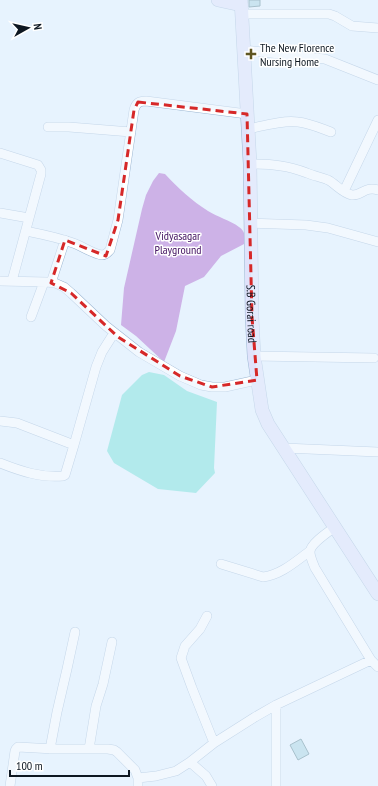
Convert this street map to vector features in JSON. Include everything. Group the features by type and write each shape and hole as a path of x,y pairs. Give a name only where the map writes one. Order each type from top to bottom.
{"street":[{"path":"218,0 241,6 329,14 352,26 378,28"},
{"name":"S.B Gorai road","path":"241,6 250,164 250,223 254,356 262,410 268,424 378,594"},
{"path":"244,50 325,59 378,80"},
{"path":"26,231 65,240 82,246 97,254 107,254 110,250 118,220 131,132 138,102 142,101 247,114"},
{"path":"344,191 378,120"},
{"path":"248,129 286,122 296,122 331,132"},
{"path":"48,127 69,127 131,132"},
{"path":"0,153 38,165 41,170 12,281"},
{"path":"250,164 280,165 289,167 328,180 351,195 356,195 368,189 378,190"},
{"path":"0,213 29,218"},
{"path":"250,223 306,225 328,228 378,242"},
{"path":"31,317 48,282 65,240"},
{"path":"0,281 48,282 64,287 94,316 139,352 180,376 201,385 226,387 257,380"},
{"path":"0,463 31,474 65,475 96,367 102,352 114,333"},
{"path":"254,356 374,358"},
{"path":"0,421 17,424 74,445"},
{"path":"284,448 378,452"},
{"path":"221,564 263,577 269,577 276,574 310,551 313,545 335,527"},
{"path":"310,551 311,559 315,568 371,660 378,667"},
{"path":"207,616 200,629 185,646 181,658 214,743"},
{"path":"50,749 75,632"},
{"path":"89,749 96,706 103,684 112,642"},
{"path":"10,786 16,749 20,747 114,750 121,755 135,770 138,782 176,771 214,743 255,716 371,660"},
{"path":"276,705 276,786"},
{"path":"190,762 206,776 212,786"}],"highlighted area":[{"path":"138,102 247,114 252,317 257,380 212,387 180,376 118,337 71,293 51,283 65,240 106,256 118,220 134,110"}],"green space":[{"name":"Vidyasagar Playground","path":"159,173 165,174 185,194 202,207 232,222 241,229 246,243 221,256 204,277 185,286 176,331 164,362 136,336 121,325 124,288 142,209 146,195"}],"shaded area":[{"path":"149,372 164,375 187,391 217,402 215,473 196,493 158,489 114,463 107,451 122,395 142,375"}],"building":[{"path":"249,0 260,0 260,6 249,7"},
{"path":"301,739 309,754 298,760 290,745"}],"place":[{"name":"The New Florence Nursing Home","path":"251,54"}]}
